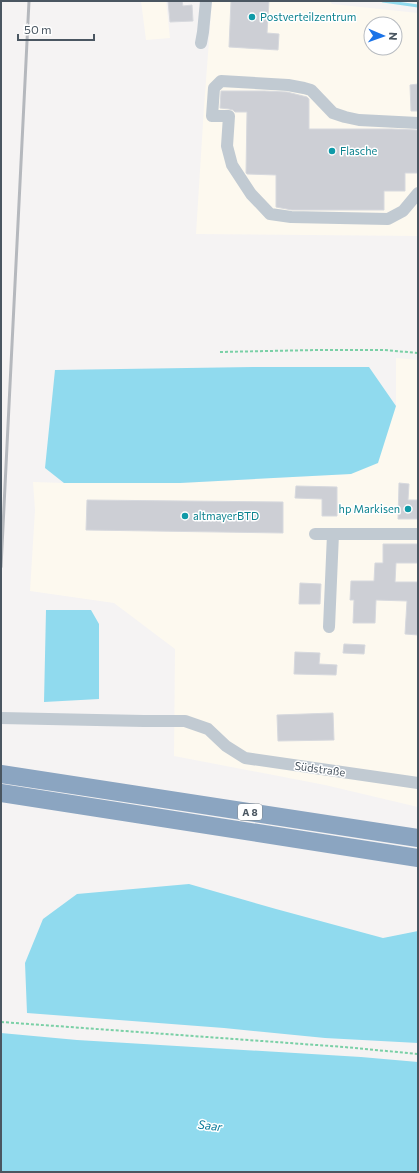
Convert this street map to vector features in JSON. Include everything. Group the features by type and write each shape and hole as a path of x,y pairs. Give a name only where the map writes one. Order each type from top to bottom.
{"highway":[{"name":"A 8","path":"1,774 418,838"},
{"name":"A 8","path":"1,793 418,858"}],"street":[{"path":"201,43 206,1"},
{"path":"418,123 359,120 345,117 333,113 311,90 288,85 221,81 214,88 212,116 229,116 227,146 232,165 251,194 270,214 291,217 388,219 403,211 418,193"},
{"path":"315,534 418,534"},
{"path":"329,627 333,534"},
{"name":"Südstraße","path":"1,718 186,721 208,729 226,746 245,758 418,783"}],"path":[{"path":"220,352 384,350 418,353"},
{"path":"1,1022 336,1046 418,1054"}],"shaded area":[{"path":"141,1 166,1 170,38 146,40"},
{"path":"212,1 330,1 332,4 418,13 418,236 196,234"},
{"path":"396,358 418,360 418,807 325,785 174,756 175,649 114,603 30,591 35,510 33,482 180,483 351,474 396,406"}],"water":[{"path":"369,367 396,406 378,463 351,474 180,483 64,483 45,468 55,370"},
{"path":"46,610 91,610 99,624 99,699 44,702"},
{"path":"189,884 383,938 418,931 418,1043 325,1038 224,1028 27,1013 25,963 43,919 77,894"},
{"name":"Saar","path":"1,1033 77,1040 361,1057 418,1062 418,1172 1,1172"}],"building":[{"path":"168,1 182,1 183,6 192,5 193,21 170,22"},
{"name":"Postverteilzentrum","path":"231,1 269,1 267,33 279,34 278,50 229,47"},
{"path":"418,84 418,111 411,111 410,85"},
{"name":"Flasche","path":"221,91 287,92 307,97 309,99 309,129 418,130 418,173 405,173 405,191 384,191 384,210 292,210 276,207 276,175 246,173 247,112 235,112 233,110 220,108"},
{"name":"hp Markisen","path":"399,483 409,484 408,500 418,500 418,519 398,519"},
{"path":"296,486 337,487 337,516 322,516 322,499 295,498"},
{"name":"altmayerBTD","path":"87,500 283,502 283,533 86,530"},
{"path":"383,544 418,544 418,563 396,563 395,582 418,582 418,635 405,634 407,601 376,600 375,623 353,623 354,600 350,600 351,581 374,581 375,563 383,563"},
{"path":"300,583 321,584 320,604 299,604"},
{"path":"344,644 365,645 364,654 343,653"},
{"path":"295,652 320,653 319,664 337,665 336,675 294,674"},
{"path":"333,713 334,740 278,741 277,715"}],"waterway":[{"path":"383,1 418,6"}],"railway":[{"path":"1,567 29,1"}],"place":[{"name":"Postverteilzentrum","path":"252,17"},
{"name":"Flasche","path":"332,151"},
{"name":"hp Markisen","path":"408,509"},
{"name":"altmayerBTD","path":"185,516"}]}
